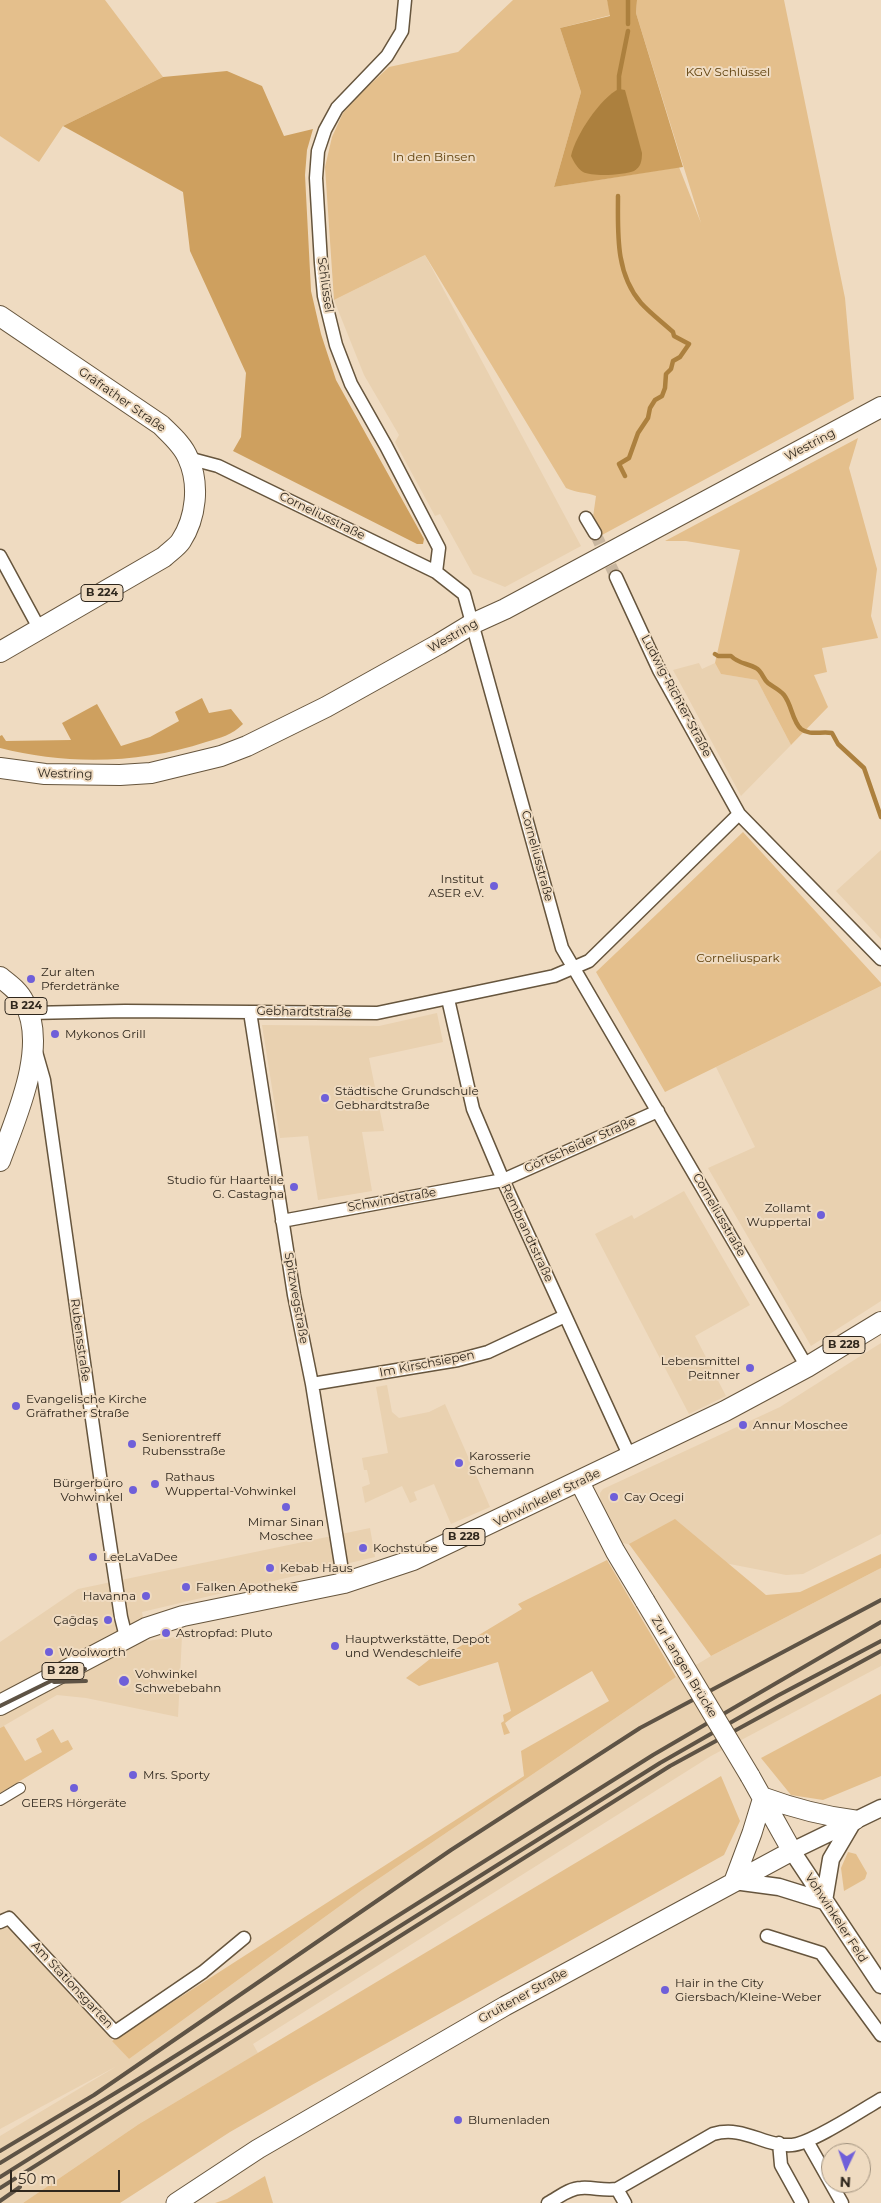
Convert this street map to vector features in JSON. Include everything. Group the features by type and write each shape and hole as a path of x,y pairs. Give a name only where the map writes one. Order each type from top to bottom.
{"main road":[{"name":"Gräfrather Straße","path":"0,316 161,425 177,440 188,458 194,477 195,496 193,512 180,541 164,557 0,652"},
{"name":"Westring","path":"0,768 45,774 120,776 151,773 221,756 247,746 326,707 472,624 512,605 881,407"},
{"name":"B 224","path":"0,977 16,990 24,1001 29,1013 33,1044 27,1082 0,1161"},
{"name":"Vohwinkeler Straße","path":"0,1705 146,1628 183,1616 344,1583 413,1560 725,1411 807,1367 881,1322"},
{"name":"Zur Langen Brücke","path":"579,1481 614,1551 763,1797 792,1851"},
{"path":"734,1881 763,1797 810,1812 855,1820"},
{"name":"Gruitener Straße","path":"176,2203 258,2149 505,2006 792,1851"}],"street":[{"name":"Schlüssel","path":"405,0 402,31 387,56 337,108 325,130 318,151 316,178 324,296 336,345 351,384 386,446 439,548 436,572"},
{"name":"Corneliusstraße","path":"188,458 218,466 436,572 464,594 562,948 807,1367"},
{"path":"586,518 595,533"},
{"path":"0,556 40,628"},
{"name":"Ludwig-Richter-Straße","path":"616,577 659,670 739,814 881,959"},
{"path":"574,967 589,961 739,814"},
{"name":"Gebhardtstraße","path":"29,1013 377,1013 554,976 574,967"},
{"name":"Rembrandtstraße","path":"448,999 473,1109 502,1180 630,1457"},
{"name":"Spitzwegstraße","path":"250,1012 282,1220 312,1384 344,1583"},
{"name":"Rubensstraße","path":"33,1044 44,1080 104,1511 121,1618 126,1637"},
{"name":"Görtscheider Straße","path":"502,1180 658,1111"},
{"name":"Schwindstraße","path":"282,1220 502,1180"},
{"name":"Im Kirschsiepen","path":"312,1384 458,1360 488,1352 565,1316"},
{"path":"0,1800 20,1788"},
{"name":"Gruitener Straße","path":"792,1851 881,1808"},
{"path":"734,1881 779,1886 824,1901 831,1859 855,1820"},
{"name":"Vohwinkeler Feld","path":"792,1851 881,1985"},
{"name":"Am Stationsgarten","path":"0,1922 9,1918 115,2032 203,1972 244,1938"},
{"path":"767,1936 821,1953 881,2035"},
{"path":"548,2203 574,2189 582,2188 604,2191 617,2189 713,2134 725,2131 737,2131 792,2145 807,2141 881,2099"},
{"path":"807,2141 842,2203"},
{"path":"779,2143 781,2165 802,2203"},
{"path":"617,2189 625,2203"}],"shaded area":[{"path":"607,0 637,0 636,13 683,167 554,187 581,92 560,28 610,16"},
{"path":"227,71 262,86 284,136 313,129 307,150 305,175 311,291 321,334 336,380 424,539 423,544 417,544 233,451 241,437 246,373 190,251 183,192 63,126 163,77"},
{"path":"619,89 625,90 642,153 641,163 634,171 624,174 587,174 577,167 571,156 573,148 583,128 597,108 612,93"},
{"path":"425,255 581,546 505,587 473,574 440,514 435,516 395,442 399,435 364,375 334,300"},
{"path":"699,663 702,669 715,663 721,674 757,680 791,745 741,796 673,670"},
{"path":"202,698 209,713 231,709 243,724 230,733 216,739 155,755 129,758 103,760 51,757 25,754 0,748 0,736 2,735 6,741 71,740 62,723 97,704 121,746 150,737 179,721 175,712"},
{"path":"881,850 881,939 836,891"},
{"path":"881,986 881,1301 811,1346 708,1168 755,1147 716,1067"},
{"name":"Städtische Grundschule Gebhardtstraße","path":"437,1013 443,1042 369,1058 384,1131 362,1132 372,1191 318,1200 308,1136 280,1138 262,1025 379,1026"},
{"path":"684,1191 750,1305 695,1336 726,1396 689,1414 595,1234 632,1215 634,1219"},
{"path":"881,1343 881,1534 803,1574 786,1575 622,1543 600,1500 600,1493 603,1489 780,1407"},
{"path":"387,1385 392,1412 399,1418 429,1412 445,1404 490,1507 451,1524 434,1484 414,1492 417,1500 410,1503 402,1486 365,1503 362,1487 370,1484 367,1470 364,1470 362,1458 388,1453 376,1387"},
{"path":"370,1528 375,1557 142,1612 147,1641 182,1636 178,1717 86,1698 57,1695 0,1728 0,1642 78,1589"},
{"path":"881,1568 881,1666 711,1756 253,2044 258,2053 139,2124 23,2203 0,2203 0,2136 117,2066 0,2129 0,1929 9,1923 129,2059 362,1890 676,1677 711,1656"}],"green space":[{"path":"0,0 105,0 163,77 63,126 39,162 0,136"},
{"path":"513,0 607,0 611,15 560,28 581,92 554,187 679,167 701,223 636,13 637,0 784,0 845,298 854,399 602,535 593,517 596,496 566,488 425,255 334,300 325,167 332,137 343,113 389,67 458,52"},
{"path":"858,438 849,468 877,569 871,616 878,638 822,648 827,672 814,675 828,707 791,745 757,680 721,674 715,663 740,550 686,541 665,541"},
{"name":"Corneliuspark","path":"743,832 881,983 881,986 665,1092 596,972"},
{"path":"675,1519 766,1595 800,1592 881,1554 881,1568 711,1656 629,1544"},
{"path":"607,1560 676,1677 362,1890 129,2059 112,2041 524,1776 521,1751 609,1701 592,1671 513,1717 505,1723 510,1733 504,1735 501,1723 504,1721 503,1715 511,1711 498,1662 419,1686 406,1678 430,1659 449,1653 522,1609 518,1604"},
{"path":"881,1694 881,1776 823,1800 791,1795 761,1758"},
{"path":"4,1726 25,1761 42,1752 36,1739 53,1729 61,1743 68,1740 73,1749 0,1793 0,1728"},
{"path":"721,1776 740,1821 724,1855 230,2132 120,2203 23,2203 139,2124"},
{"path":"848,1852 856,1854 867,1873 865,1879 844,1891 841,1868"},
{"path":"265,2176 273,2203 215,2203 227,2199"}],"waterway":[{"path":"628,0 628,24"},
{"path":"619,93 619,76 628,31"},
{"path":"618,196 618,238 626,279 641,303 673,332 674,336 689,344 680,357 673,361 671,369 666,374 665,388 662,396 655,400 650,408 648,418 638,433 629,458 619,464 625,476"},
{"path":"715,654 718,656 731,656 737,661 758,669 766,681 784,695 801,729 812,733 832,733 838,744 864,768 881,817"}],"tunnel":[{"path":"595,533 616,577"}],"railway":[{"path":"0,2151 94,2095 451,1850 640,1728 881,1600"},
{"path":"0,2163 145,2075 653,1755 881,1622"},
{"path":"0,2177 660,1763 777,1696 881,1641"},
{"path":"0,2188 670,1766 881,1651"},
{"path":"0,1706 57,1678 85,1669"},
{"path":"54,1682 86,1681"},
{"path":"0,2201 20,2187"}],"place":[{"name":"Institut ASER e.V.","path":"494,886"},
{"name":"Zur alten Pferdetränke","path":"31,979"},
{"name":"Mykonos Grill","path":"55,1034"},
{"name":"Städtische Grundschule Gebhardtstraße","path":"325,1098"},
{"name":"Studio für Haarteile G. Castagna","path":"294,1187"},
{"name":"Zollamt Wuppertal","path":"821,1215"},
{"name":"Lebensmittel Peitnner","path":"750,1368"},
{"name":"Evangelische Kirche Gräfrather Straße","path":"16,1406"},
{"name":"Annur Moschee","path":"743,1425"},
{"name":"Seniorentreff Rubensstraße","path":"132,1444"},
{"name":"Karosserie Schemann","path":"459,1463"},
{"name":"Rathaus Wuppertal-Vohwinkel","path":"155,1484"},
{"name":"Bürgerbüro Vohwinkel","path":"133,1490"},
{"name":"Cay Ocegi","path":"614,1497"},
{"name":"Mimar Sinan Moschee","path":"286,1507"},
{"name":"Kochstube","path":"363,1548"},
{"name":"LeeLaVaDee","path":"93,1557"},
{"name":"Kebab Haus","path":"270,1568"},
{"name":"Falken Apotheke","path":"186,1587"},
{"name":"Havanna","path":"146,1596"},
{"name":"Çağdaş","path":"108,1620"},
{"name":"Astropfad: Pluto","path":"166,1633"},
{"name":"Hauptwerkstätte, Depot und Wendeschleife","path":"335,1646"},
{"name":"Woolworth","path":"49,1652"},
{"name":"Vohwinkel Schwebebahn","path":"124,1681"},
{"name":"Mrs. Sporty","path":"133,1775"},
{"name":"GEERS Hörgeräte","path":"74,1788"},
{"name":"Hair in the City Giersbach/Kleine-Weber","path":"665,1990"},
{"name":"Blumenladen","path":"458,2120"}],"park label":[{"name":"KGV Schlüssel","path":"728,72"},
{"name":"In den Binsen","path":"434,157"}]}
